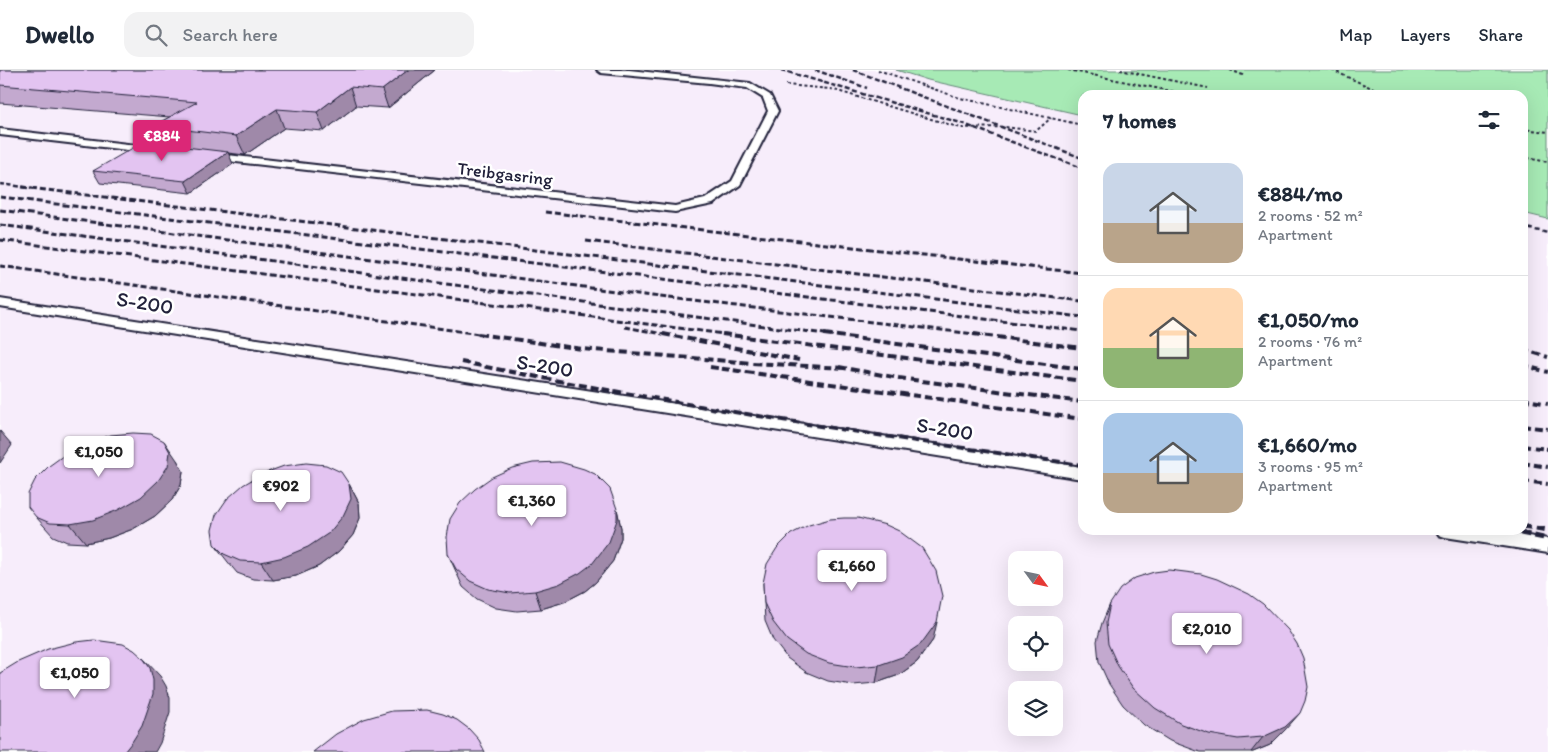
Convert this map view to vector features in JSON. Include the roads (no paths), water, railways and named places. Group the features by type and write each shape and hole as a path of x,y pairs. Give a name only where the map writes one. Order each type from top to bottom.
{"lane":[{"name":"Treibgasring","path":"198,155 675,209 709,202 736,183 773,111 766,97 750,86 709,80 601,70"},
{"path":"0,132 168,151"},
{"name":"S-200","path":"0,304 1078,472"},
{"path":"1477,535 1548,546"}],"railway":[{"path":"781,70 961,123 1078,167"},
{"path":"815,70 867,88"},
{"path":"853,70 1078,156"},
{"path":"0,184 33,188"},
{"path":"22,187 1078,317"},
{"path":"0,197 1078,331"},
{"path":"0,210 652,296 983,335"},
{"path":"545,212 1078,273"},
{"path":"0,225 833,335"},
{"path":"0,240 732,335"},
{"path":"586,241 1078,301"},
{"path":"0,266 486,335"},
{"path":"625,327 669,335"},
{"path":"478,334 582,349 752,363 844,368"},
{"path":"663,334 799,360"},
{"path":"722,334 1078,380"},
{"path":"824,334 1078,368"},
{"path":"973,334 1078,347"},
{"path":"1528,351 1548,357"},
{"path":"461,362 771,418 1078,464"},
{"path":"710,367 1078,418"},
{"path":"839,367 899,378 1078,401"},
{"path":"1528,367 1548,372"},
{"path":"1528,400 1548,404"},
{"path":"1528,427 1548,429"},
{"path":"1528,447 1548,449"},
{"path":"1528,464 1548,467"},
{"path":"1528,482 1548,484"},
{"path":"1528,527 1548,530"},
{"path":"1528,535 1548,539"}]}
